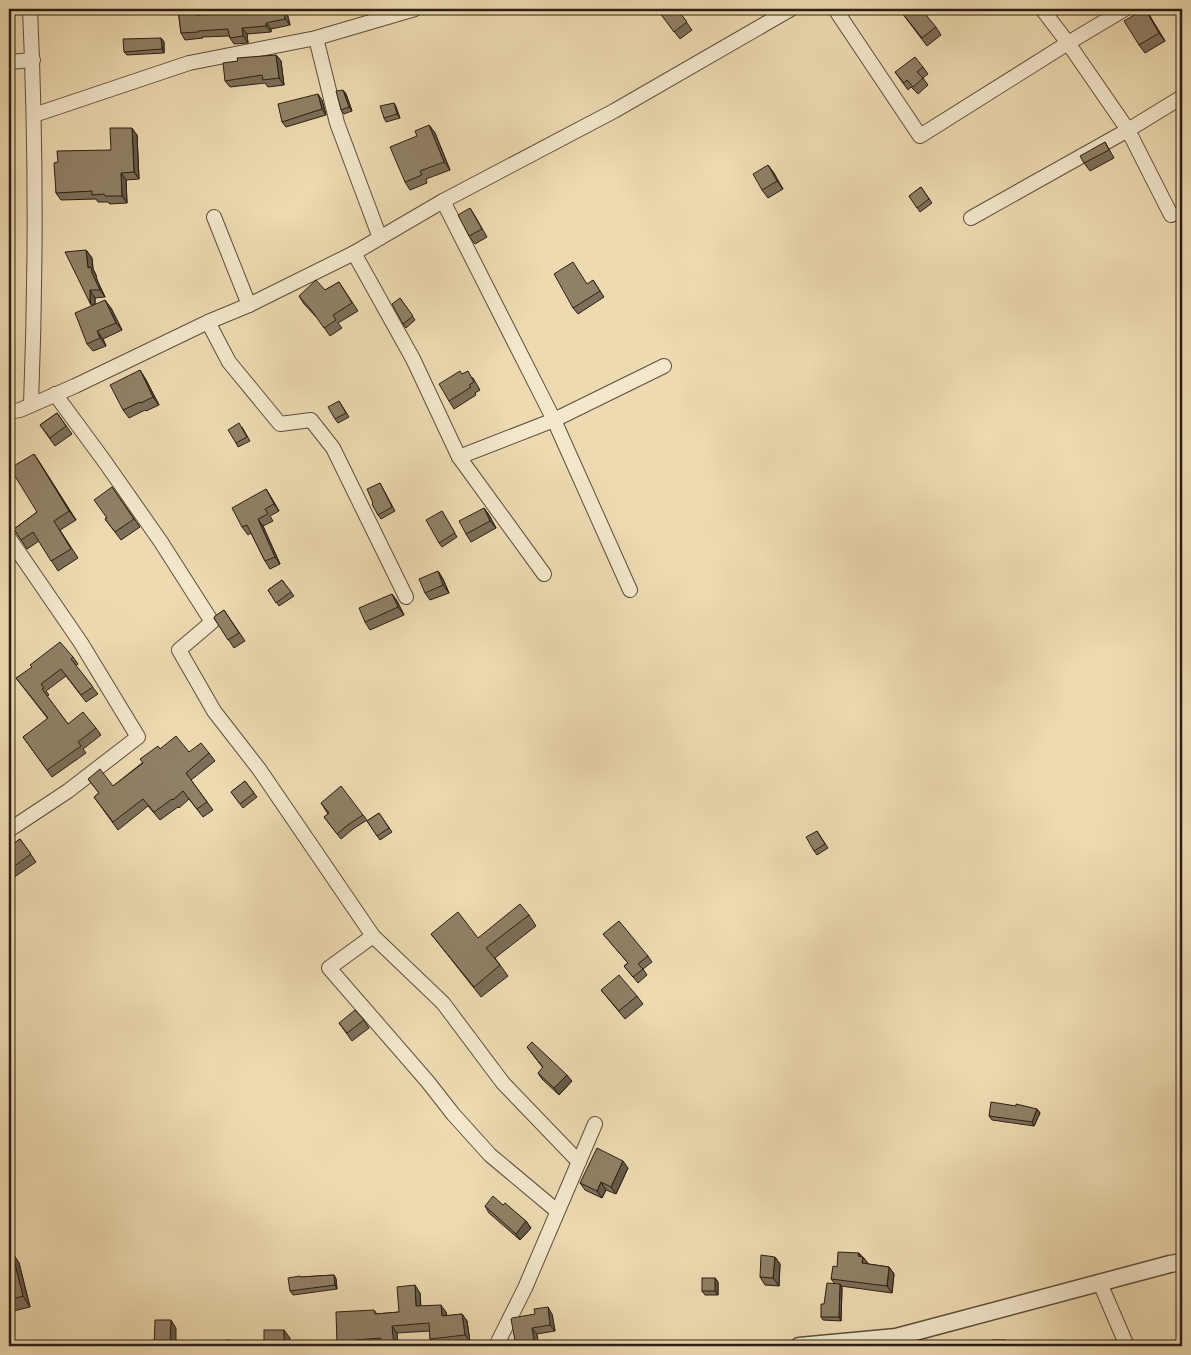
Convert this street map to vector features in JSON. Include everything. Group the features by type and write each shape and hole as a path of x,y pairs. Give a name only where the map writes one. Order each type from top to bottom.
{"street":[{"path":"30,9 34,115 34,304 31,405"},
{"path":"34,115 189,63 316,38 415,9"},
{"path":"9,412 20,410 208,322 249,305 354,252 443,201 614,111 791,9"},
{"path":"835,9 920,136 1125,9"},
{"path":"1042,9 1128,130 1171,215"},
{"path":"316,38 337,124 380,238"},
{"path":"9,62 33,60"},
{"path":"971,218 1128,130 1182,97"},
{"path":"443,201 554,420 630,590"},
{"path":"214,217 249,305"},
{"path":"354,252 413,359 459,457 544,574"},
{"path":"208,322 229,362 280,424 311,420 333,448 406,597"},
{"path":"459,457 554,420 664,366"},
{"path":"55,394 106,462 161,542 212,622 179,650 214,711 259,769 373,936 443,1003 503,1082 579,1162"},
{"path":"9,538 81,643 138,737 68,791 9,830"},
{"path":"373,936 329,968 490,1156 557,1211"},
{"path":"496,1346 524,1288 595,1124"},
{"path":"799,1346 884,1342 896,1337 1182,1262"},
{"path":"1100,1283 1127,1346"}],"building":[{"path":"178,9 196,9 196,15 227,14 227,9 283,9 285,19 266,23 266,26 242,28 243,36 230,38 228,29 181,33"},
{"path":"657,9 677,9 687,22 674,32"},
{"path":"899,9 921,9 936,27 922,38"},
{"path":"1145,9 1159,33 1139,45 1124,21"},
{"path":"161,38 162,49 124,52 123,39"},
{"path":"276,55 279,78 263,80 262,75 225,81 223,63 238,61 237,58"},
{"path":"915,57 923,67 917,72 923,78 913,87 907,80 904,83 895,72"},
{"path":"343,90 349,107 341,110 336,91"},
{"path":"318,94 322,109 282,122 278,104"},
{"path":"394,103 397,114 384,118 380,106"},
{"path":"429,125 444,162 420,171 422,175 405,182 390,147 417,136 415,131"},
{"path":"110,128 132,128 134,172 121,173 122,196 92,195 92,191 56,193 54,163 58,162 57,151 111,150"},
{"path":"1105,142 1109,150 1084,163 1080,156"},
{"path":"768,165 777,181 762,190 753,174"},
{"path":"921,187 929,199 917,208 909,196"},
{"path":"1182,188 1182,208 1176,190"},
{"path":"470,208 482,229 469,236 458,215"},
{"path":"86,250 88,268 91,267 100,290 90,290 90,303 65,252"},
{"path":"573,262 587,284 593,280 600,291 573,308 554,274"},
{"path":"316,280 325,290 339,282 352,303 333,315 336,320 324,328 299,296"},
{"path":"400,298 413,316 403,324 392,304"},
{"path":"105,300 116,323 97,331 100,338 87,344 75,313"},
{"path":"140,370 153,397 123,410 110,385"},
{"path":"460,371 462,374 468,371 474,382 469,385 471,387 449,401 439,384"},
{"path":"339,401 346,413 335,419 328,407"},
{"path":"57,413 66,426 50,438 40,425"},
{"path":"239,423 247,437 236,443 228,430"},
{"path":"34,454 69,511 54,521 71,549 51,561 33,532 21,540 14,529 37,512 10,468"},
{"path":"380,483 392,507 378,515 367,489"},
{"path":"112,487 134,519 115,532 94,500"},
{"path":"266,489 274,504 265,509 268,514 258,519 275,557 265,561 247,525 242,527 232,508"},
{"path":"484,508 490,521 466,534 459,521"},
{"path":"442,511 455,533 439,543 426,520"},
{"path":"438,571 443,585 425,593 419,579"},
{"path":"282,580 291,592 276,603 268,590"},
{"path":"392,594 398,607 365,622 359,608"},
{"path":"224,610 239,633 228,640 214,618"},
{"path":"60,642 73,657 71,659 93,687 81,695 61,669 41,684 44,688 42,689 68,724 83,712 96,728 78,742 81,746 47,770 23,737 48,718 16,678 32,667 30,665"},
{"path":"176,736 189,752 201,743 209,753 186,773 207,802 197,809 183,791 154,812 143,799 113,822 94,797 99,793 88,779 100,769 113,786 143,763 140,759 158,746 160,749"},
{"path":"245,781 254,793 240,804 231,792"},
{"path":"341,786 363,815 337,834 324,817 329,813 321,803"},
{"path":"379,813 389,828 377,836 367,821"},
{"path":"817,831 825,844 814,851 806,837"},
{"path":"20,839 31,854 9,870 9,847"},
{"path":"520,904 529,915 486,948 500,965 474,987 431,934 458,912 478,938"},
{"path":"619,921 648,956 638,964 643,969 633,977 624,966 628,963 603,934"},
{"path":"619,975 637,996 619,1011 601,990"},
{"path":"355,1010 364,1020 347,1033 339,1023"},
{"path":"532,1042 567,1075 554,1088 538,1073 543,1067 527,1047"},
{"path":"991,1102 1016,1106 1016,1104 1037,1109 1032,1122 989,1116"},
{"path":"597,1148 623,1161 611,1187 601,1182 597,1191 580,1183"},
{"path":"493,1196 503,1205 505,1203 526,1221 516,1234 485,1206"},
{"path":"12,1252 23,1296 9,1300 9,1253"},
{"path":"838,1252 859,1253 858,1256 863,1257 862,1263 889,1267 887,1286 831,1279 833,1266 837,1267"},
{"path":"761,1255 775,1257 773,1278 760,1277"},
{"path":"334,1275 335,1285 290,1291 288,1278"},
{"path":"702,1278 715,1278 715,1291 702,1291"},
{"path":"827,1283 840,1284 839,1317 821,1317 821,1304 824,1304"},
{"path":"415,1285 416,1306 441,1305 442,1316 462,1314 465,1335 430,1339 429,1323 392,1326 394,1346 381,1346 381,1338 355,1340 355,1345 337,1346 336,1312 374,1310 375,1314 399,1312 397,1287"},
{"path":"548,1307 550,1325 532,1328 535,1346 516,1346 511,1319 535,1314 534,1309"},
{"path":"155,1320 171,1320 170,1346 154,1346"},
{"path":"264,1330 284,1330 284,1346 264,1346"},
{"path":"230,1340 230,1346 197,1346 197,1344 211,1345 210,1341"},
{"path":"992,1340 1005,1340 1005,1346 992,1346"}]}
